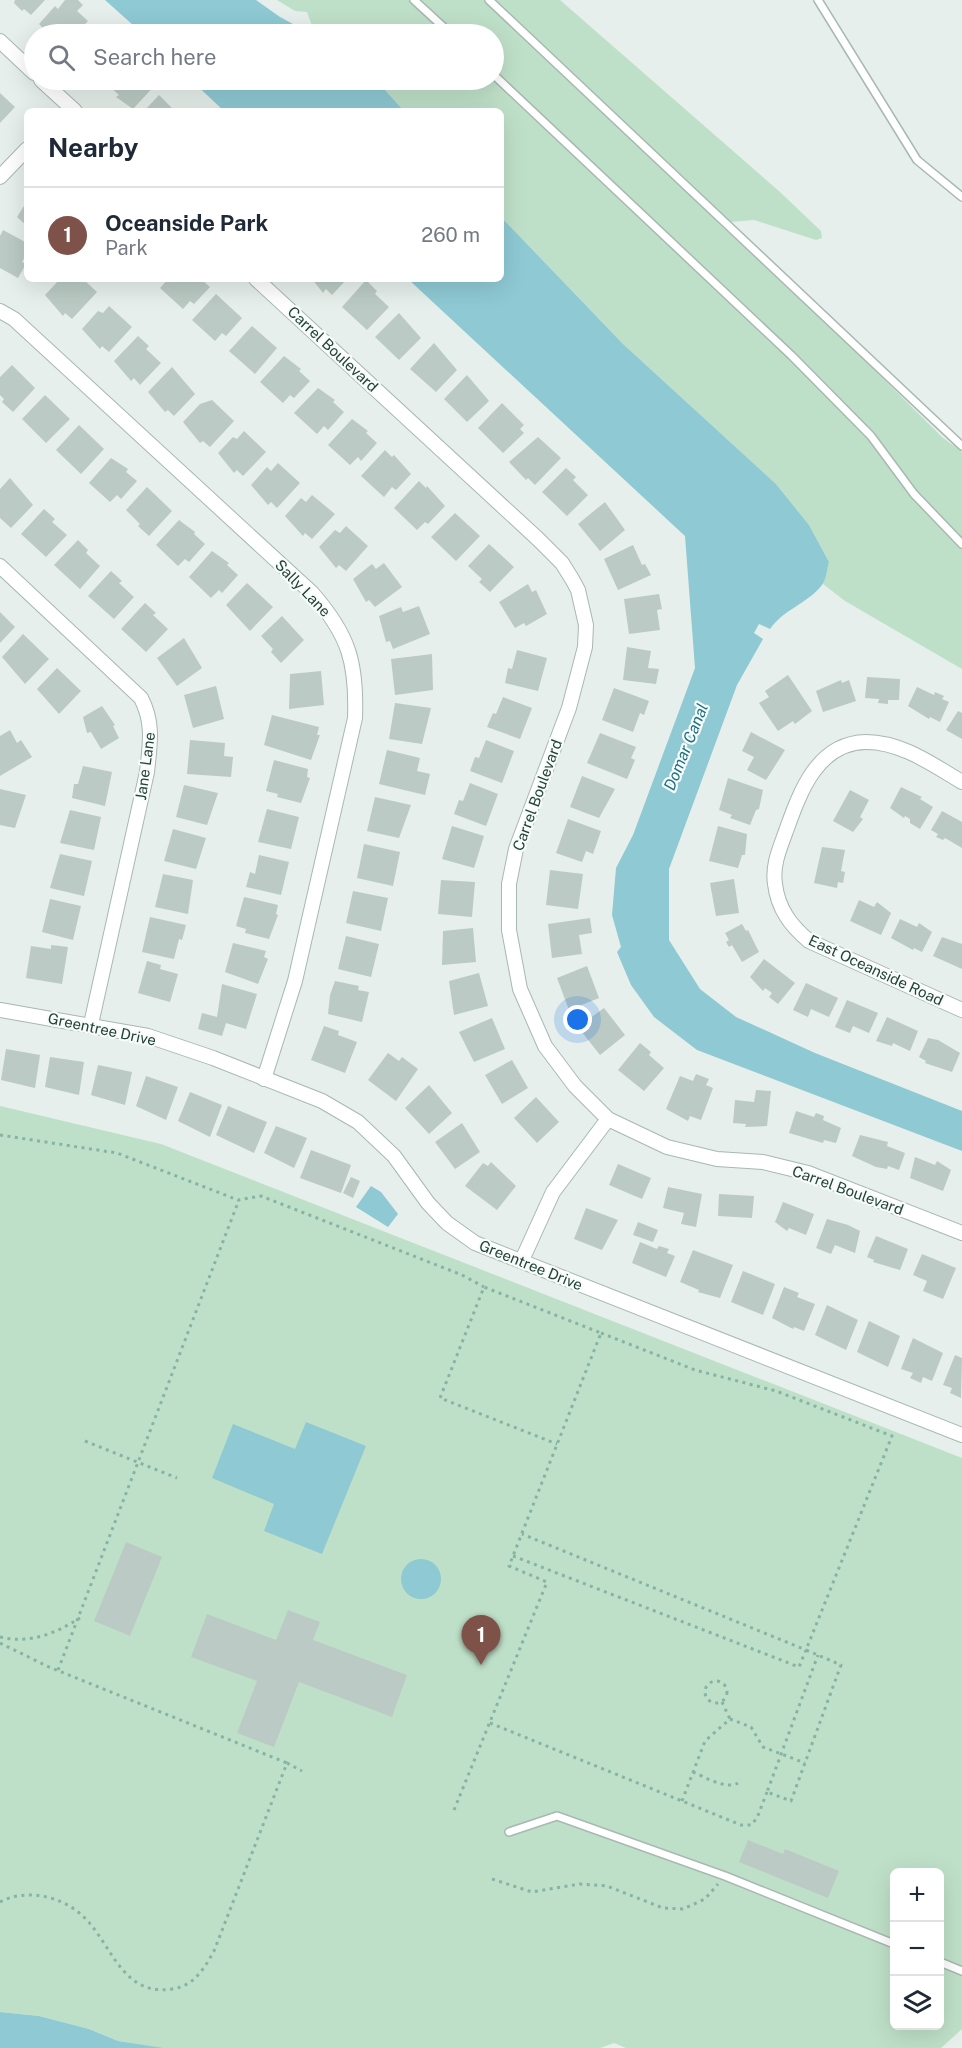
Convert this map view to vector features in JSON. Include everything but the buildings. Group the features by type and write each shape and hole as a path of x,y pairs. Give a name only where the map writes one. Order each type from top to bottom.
{"street":[{"path":"0,41 24,64"},
{"path":"51,90 68,108"},
{"path":"0,177 24,152"},
{"name":"Carrel Boulevard","path":"259,282 538,539 562,563 578,591 586,625 585,647 569,708 516,849 509,884 509,930 520,989 537,1031 563,1071 608,1119 667,1147 687,1153 763,1162 808,1173 962,1233"},
{"name":"Sally Lane","path":"0,311 23,327 312,593 330,614 348,644 356,687 355,718 295,981 264,1078"},
{"name":"Jane Lane","path":"0,566 141,698 148,712 152,730 147,772 91,1024"},
{"name":"East Oceanside Road","path":"962,782 913,753 884,744 865,742 840,748 825,757 811,773 776,862 775,884 783,911 793,927 809,941 962,1010"},
{"name":"Greentree Drive","path":"0,1010 91,1024 148,1036 321,1101 358,1122 394,1156 428,1203 447,1223 475,1243 962,1435"},
{"path":"522,1260 553,1192 608,1119"}],"lane":[{"path":"414,0 440,24"},
{"path":"489,0 962,446"},
{"path":"818,0 917,160 962,197"},
{"path":"504,84 800,364 871,436 914,494 962,544"},
{"path":"509,1832 557,1816 725,1876 890,1942"},
{"path":"944,1964 962,1971"}],"path":[{"path":"0,1134 117,1153 239,1200 261,1196 695,1370 776,1391 892,1436 799,1667 513,1556"},
{"path":"58,1670 80,1618 239,1200"},
{"path":"484,1287 440,1398 557,1444"},
{"path":"454,1810 547,1582 509,1566 601,1333"},
{"path":"85,1441 177,1478"},
{"path":"522,1534 842,1665 791,1800 767,1791"},
{"path":"0,1637 32,1640 56,1633 80,1618"},
{"path":"0,1642 58,1670 287,1763 302,1772"},
{"path":"489,1723 741,1825 751,1825 757,1818 819,1655"},
{"path":"718,1681 725,1685 727,1696 722,1702 711,1702 706,1698 706,1687 711,1682 718,1681"},
{"path":"722,1702 730,1719 751,1727 762,1747 805,1763"},
{"path":"682,1801 705,1741 730,1719"},
{"path":"0,1902 32,1894 57,1901 79,1912 123,1971 142,1986 161,1991 181,1988 202,1974 214,1951 287,1763"},
{"path":"693,1772 724,1784 733,1786 738,1783"},
{"path":"492,1879 532,1892 580,1884 607,1886 663,1908 683,1909 705,1899 725,1876"}],"green space":[{"path":"277,0 560,0 780,192 821,231 822,238 816,240 754,220 718,223 835,331 942,437 962,452 962,669 845,601 823,584 829,562 809,525 776,484 623,344 504,220 504,108 401,108 385,90 504,90 504,24 311,24 307,12 295,11"},
{"path":"0,1106 161,1144 962,1458 962,2029 941,2048 626,2048 614,2043 600,2048 158,2048 118,2041 89,2029 39,2016 0,2012"}],"water":[{"path":"105,0 256,0 293,24 132,24"},
{"path":"202,90 385,90 401,108 221,108"},
{"name":"Domar Canal","path":"504,220 623,344 776,484 809,525 829,562 823,583 816,592 782,616 770,629 759,624 754,633 763,639 737,685 669,869 669,940 700,989 736,1017 815,1053 962,1111 962,1151 697,1050 654,1017 631,985 617,952 621,947 612,915 616,868 633,835 695,668 685,536 411,282 504,282"},
{"path":"371,1186 381,1192 398,1214 388,1227 356,1207"},
{"path":"306,1422 366,1446 322,1554 264,1531 274,1504 212,1478 233,1424 295,1449"},
{"path":"421,1559 429,1560 435,1565 440,1571 440,1587 435,1593 429,1598 421,1599 413,1598 407,1593 402,1587 401,1579 402,1571 407,1565 413,1560"},
{"path":"0,2012 39,2016 89,2029 118,2041 163,2048 0,2048"}],"place":[{"name":"Oceanside Park","path":"481,1665"}]}
